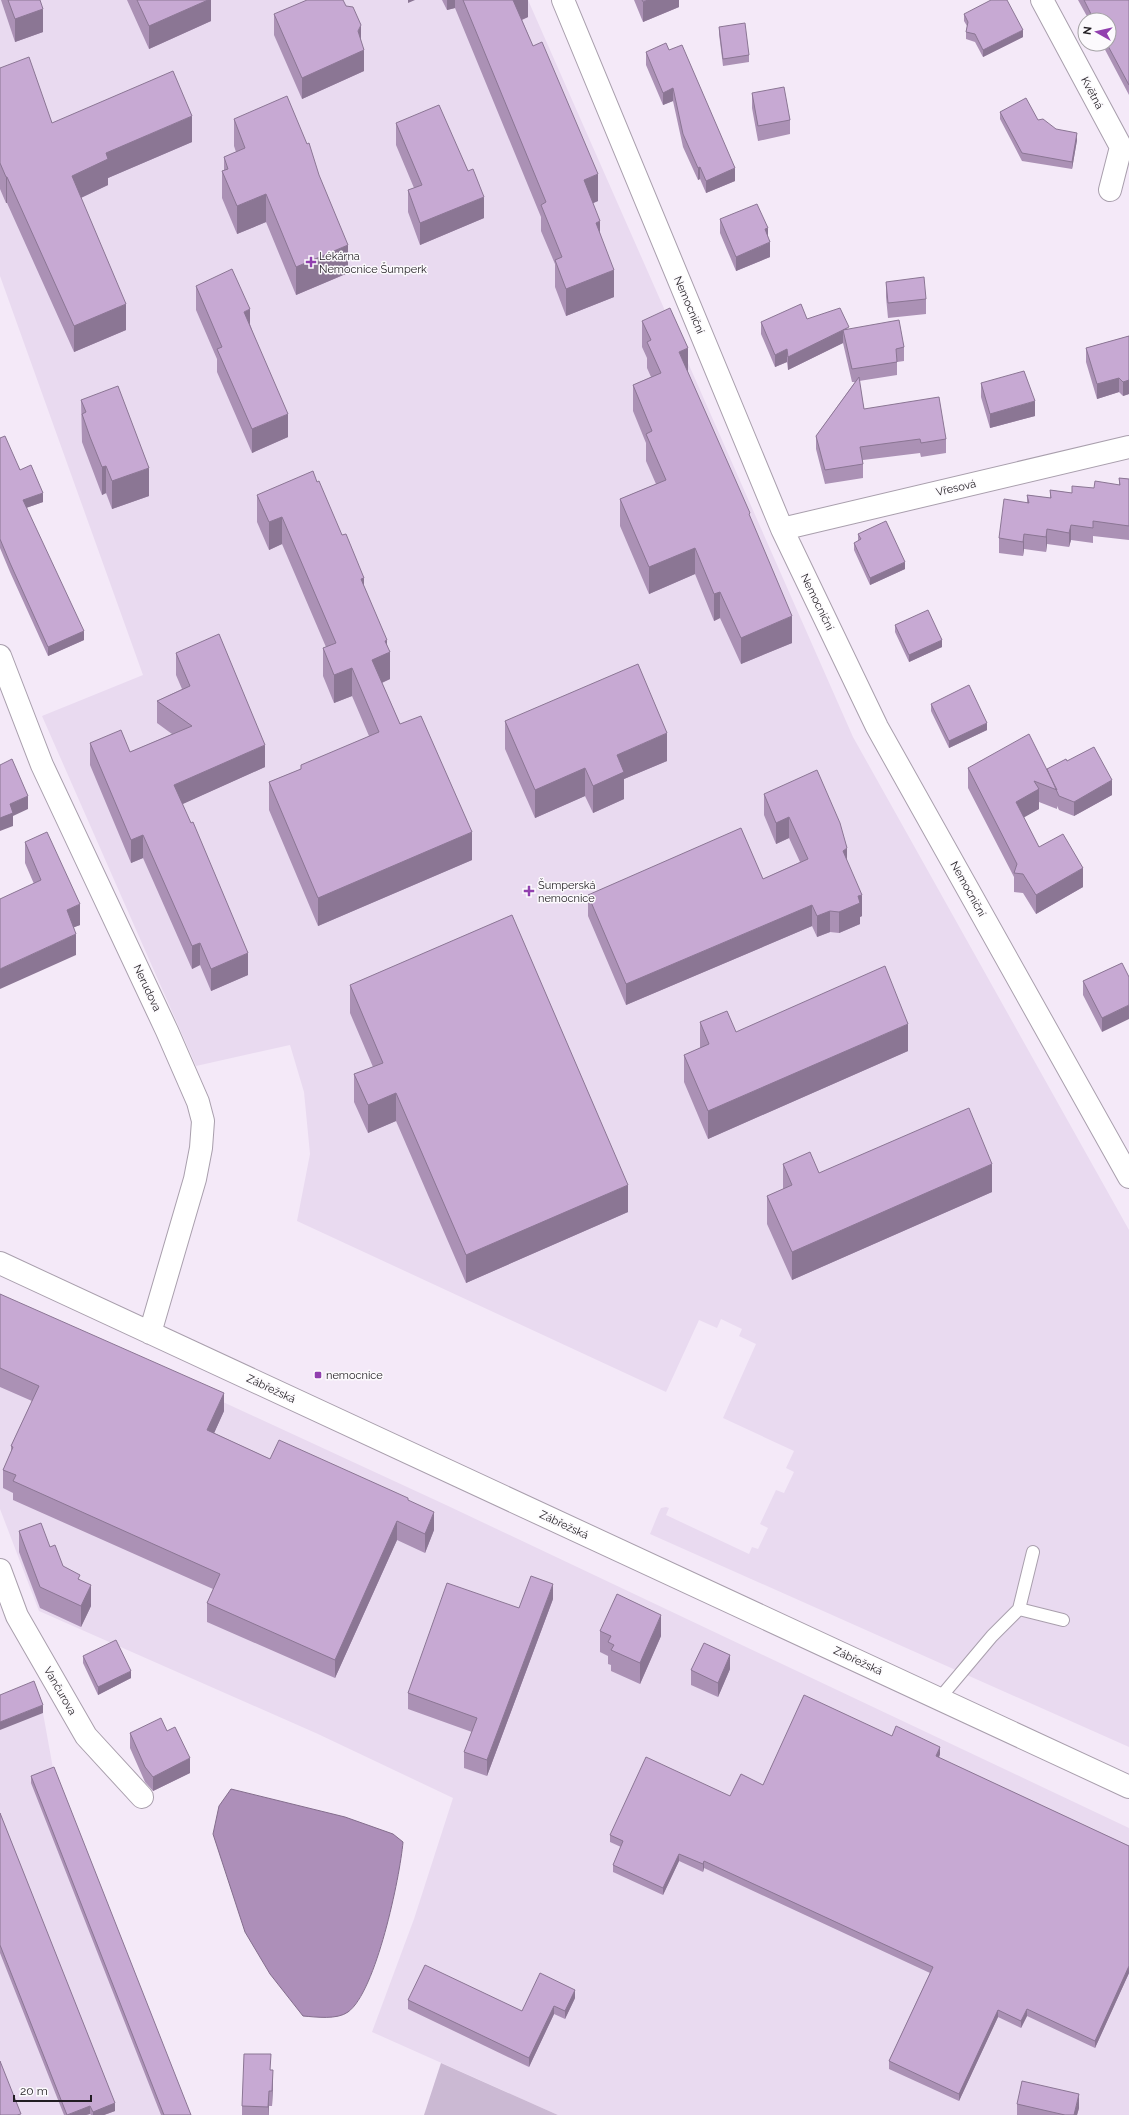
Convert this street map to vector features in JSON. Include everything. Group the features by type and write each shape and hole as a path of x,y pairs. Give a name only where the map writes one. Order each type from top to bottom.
{"street":[{"name":"Nemocniční","path":"563,0 782,529 877,727 1129,1177"},
{"name":"Květná","path":"1042,0 1121,147 1110,190"},
{"name":"Vřesová","path":"782,529 1129,447"},
{"name":"Nerudova","path":"0,656 42,765 168,1031 198,1102 203,1121 195,1180 150,1333"},
{"name":"Zábřežská","path":"0,1263 1129,1787"},
{"name":"Vančurova","path":"0,1570 17,1616 86,1736 142,1797"}],"lane":[{"path":"939,1698 992,1636 1019,1609 1033,1552"},
{"path":"1019,1609 1063,1620"}],"shaded area":[{"name":"Šumperská nemocnice","path":"0,0 528,0 853,737 1129,1230 1129,1747 650,1534 661,1508 666,1507 669,1508 666,1515 749,1554 752,1547 758,1549 768,1528 760,1524 776,1490 784,1493 794,1472 786,1468 794,1451 723,1418 756,1344 739,1336 742,1329 721,1319 717,1328 699,1320 666,1392 297,1221 310,1154 304,1092 290,1045 196,1066 42,716 143,675 0,276"},
{"path":"0,1299 446,1505 1129,1828 1129,2115 558,2115 372,2032 414,1919 453,1798 318,1734 39,1611 0,1509"},
{"path":"34,1689 43,1713 54,1774 188,2115 0,2115 0,1702"},
{"path":"231,1789 345,1817 393,1834 403,1842 392,1906 377,1959 368,1982 358,2000 348,2012 343,2015 332,2017 303,2016 270,1974 245,1932 213,1834 219,1806"},
{"path":"441,2063 558,2115 424,2115"}],"building":[{"path":"8,0 40,0 43,9 15,19"},
{"path":"137,0 208,0 149,26"},
{"path":"307,0 343,0 346,6 353,7 361,25 358,31 364,50 302,78 274,14"},
{"path":"463,0 513,0 533,46 542,42 598,174 584,180 600,221 596,223 614,270 566,289 555,260 562,257 541,205 546,202"},
{"path":"991,0 1007,0 1023,30 983,50 975,34 966,32 968,22 964,14"},
{"path":"1084,0 1129,0 1129,85 1111,52 1117,52 1117,12 1090,12"},
{"path":"745,23 749,55 723,59 719,27"},
{"path":"666,43 669,50 682,45 735,168 706,181 700,167 698,168 683,134 673,88 663,93 646,52"},
{"path":"29,57 52,123 173,71 192,116 106,153 108,159 72,176 126,304 74,326 0,163 0,68"},
{"path":"784,87 790,120 758,126 752,93"},
{"path":"287,96 307,144 309,143 319,175 348,245 296,267 266,194 237,206 222,171 228,169 224,157 245,148 234,119"},
{"path":"1026,98 1038,120 1043,119 1056,129 1077,133 1072,162 1022,153 1000,112"},
{"path":"439,105 468,171 473,169 484,197 420,223 408,190 422,185 396,123"},
{"path":"757,204 768,228 765,229 770,242 736,257 720,219"},
{"path":"232,269 250,309 244,312 288,414 252,429 217,349 222,347 196,286"},
{"path":"924,277 926,299 888,303 886,282"},
{"path":"801,304 807,319 840,308 849,327 788,357 787,349 775,355 761,322"},
{"path":"670,308 688,348 679,352 750,513 749,514 792,616 741,638 720,592 714,594 695,548 649,567 620,499 666,480 646,434 652,431 633,385 661,373 647,342 651,340 642,321"},
{"path":"899,320 904,347 896,349 897,362 852,369 843,330"},
{"path":"1129,336 1129,380 1123,382 1119,378 1097,384 1086,348"},
{"path":"1024,371 1035,401 990,414 981,383"},
{"path":"859,377 864,409 939,397 946,439 921,443 920,439 860,447 863,464 825,470 816,436"},
{"path":"118,386 149,468 112,481 106,466 102,467 90,437 82,414 86,412 81,400"},
{"path":"5,436 20,470 31,465 43,493 23,500 84,631 48,647 0,539 0,438"},
{"path":"313,471 317,482 319,481 342,535 346,534 364,578 361,579 387,640 385,641 390,652 372,660 400,724 421,716 472,832 318,898 269,782 301,769 301,765 379,732 352,668 334,675 323,648 336,643 282,517 269,522 257,495"},
{"path":"1119,478 1129,479 1129,526 1093,521 1093,528 1071,525 1069,533 1047,529 1046,537 1024,534 1023,542 999,538 1004,499 1029,503 1027,495 1051,498 1050,490 1072,493 1072,486 1094,488 1095,481 1120,485"},
{"path":"886,521 905,562 870,578 854,543 861,539 858,534"},
{"path":"928,610 942,640 909,655 895,625"},
{"path":"219,634 265,745 174,785 191,823 193,822 248,953 211,969 200,943 192,946 143,835 131,840 90,743 121,730 130,752 192,726 157,701 190,686 176,653"},
{"path":"638,664 667,733 617,755 624,772 593,786 585,768 535,790 505,721"},
{"path":"969,685 987,723 949,741 931,704"},
{"path":"1029,734 1057,790 1034,781 1039,789 1016,802 1039,847 1063,834 1083,868 1036,895 1023,874 1014,873 1017,864 968,768"},
{"path":"1094,747 1112,780 1074,802 1059,796 1047,769 1066,759 1067,761"},
{"path":"12,759 28,796 10,804 13,813 0,818 0,765"},
{"path":"817,770 840,823 847,848 843,851 862,895 858,896 860,903 839,912 830,911 817,916 812,905 626,984 588,895 741,828 763,879 808,859 789,817 776,823 764,794"},
{"path":"47,832 80,904 67,910 76,934 0,969 0,899 41,880 25,842"},
{"path":"512,915 628,1185 466,1255 396,1093 368,1105 354,1074 383,1063 350,985"},
{"path":"1122,963 1129,977 1129,1005 1102,1018 1083,981"},
{"path":"885,966 908,1024 708,1111 684,1055 709,1044 700,1022 727,1011 736,1032"},
{"path":"969,1108 992,1164 792,1252 767,1196 792,1185 783,1164 810,1152 819,1173"},
{"path":"0,1294 224,1393 207,1430 270,1459 279,1440 408,1498 408,1500 434,1512 425,1534 397,1521 335,1660 207,1603 220,1574 13,1481 16,1475 3,1470 13,1447 11,1446 39,1386 0,1368"},
{"path":"41,1523 50,1547 55,1545 63,1566 80,1575 78,1579 91,1585 81,1606 40,1587 19,1531"},
{"path":"531,1576 553,1584 487,1760 464,1752 477,1718 408,1693 447,1583 519,1608"},
{"path":"617,1594 661,1615 640,1663 611,1650 614,1645 608,1642 611,1636 600,1631"},
{"path":"116,1640 131,1671 98,1687 83,1656"},
{"path":"704,1643 730,1655 718,1683 691,1670"},
{"path":"34,1681 43,1705 0,1722 0,1695"},
{"path":"804,1695 892,1736 896,1726 940,1747 936,1756 1129,1846 1129,1966 1095,2041 1027,2009 1021,2021 998,2010 959,2094 889,2061 933,1967 704,1861 703,1864 679,1854 663,1888 613,1865 623,1841 610,1835 646,1757 730,1796 741,1774 763,1785"},
{"path":"161,1718 167,1731 175,1727 190,1758 153,1777 145,1767 130,1733"},
{"path":"54,1767 191,2115 164,2115 31,1776"},
{"path":"0,1813 115,2103 93,2112 90,2106 67,2115 0,1945"},
{"path":"425,1965 522,2011 540,1973 575,1990 565,2011 554,2006 529,2058 408,2000"},
{"path":"244,2054 271,2054 270,2070 273,2070 272,2091 269,2091 268,2107 242,2106"},
{"path":"0,2061 21,2114 0,2115"},
{"path":"1022,2081 1079,2094 1074,2115 1065,2115 1017,2104"}],"place":[{"name":"Lékárna Nemocnice Šumperk","path":"311,262"},
{"name":"Šumperská nemocnice","path":"529,891"},
{"name":"nemocnice","path":"318,1375"}]}
